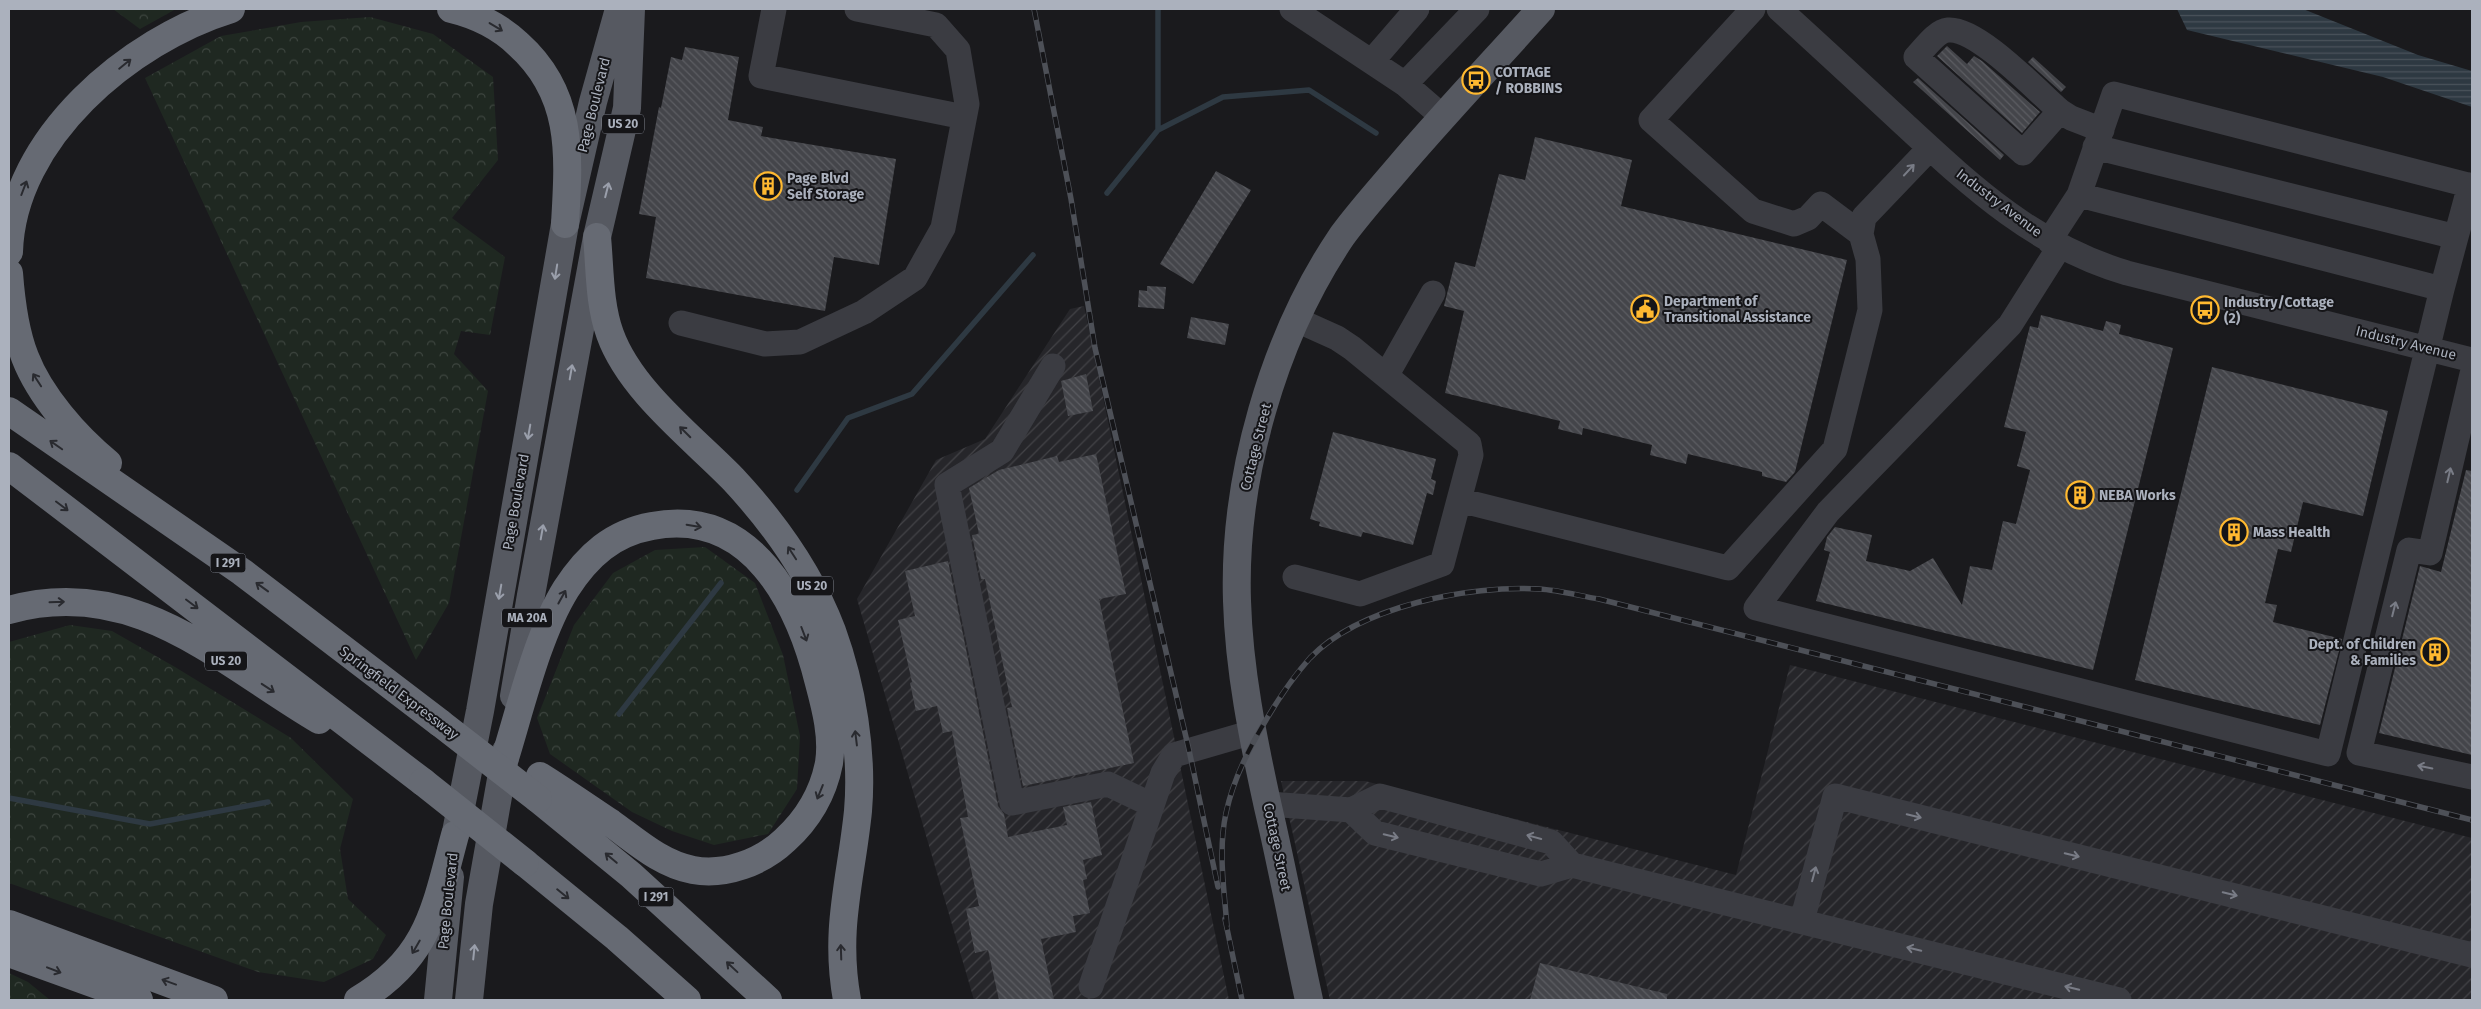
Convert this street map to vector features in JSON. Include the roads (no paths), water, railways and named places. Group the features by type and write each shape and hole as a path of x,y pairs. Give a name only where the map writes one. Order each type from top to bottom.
{"highway":[{"path":"9,252 13,220 27,179 48,141 77,105 129,60 149,46 194,23 231,9"},
{"path":"451,9 474,16 499,28 528,53 548,78 562,111 566,130 567,181 564,224"},
{"name":"US 20","path":"597,237 605,316 610,333 620,354 645,388 734,480 777,531 817,597 838,650 852,712 859,783 858,810 841,933 841,967 848,1000"},
{"path":"9,273 16,326 24,354 36,378 65,421 90,448 222,559"},
{"name":"Springfield Expressway","path":"9,412 222,559 343,651 441,717 539,788 768,1000"},
{"path":"9,466 424,782 617,938 687,1000"},
{"path":"504,758 547,626 566,590 600,547 641,528 662,524 696,525 727,535 750,551 764,564 785,594 806,640 824,701 830,743 829,764 818,796 805,820 791,835 766,855 740,866 710,872 686,869 650,852 576,798 539,788"},
{"name":"US 20","path":"9,610 30,604 84,602 117,607 161,624 194,640 291,703 424,782"},
{"name":"US 20","path":"358,1000 393,977 416,948 432,914 455,835"},
{"path":"9,924 214,1000"},
{"path":"9,953 139,1000"}],"main road":[{"name":"Page Boulevard","path":"438,1000 455,835 482,701 564,224 593,102 619,9"},
{"name":"Page Boulevard","path":"469,1000 480,904 531,594 597,237 627,108 631,9"},
{"name":"Cottage Street","path":"1309,1000 1253,732 1240,651 1237,599 1238,540 1246,477 1282,352 1311,288 1343,236 1383,186 1541,9"}],"street":[{"path":"774,9 762,76 964,117"},
{"path":"681,323 765,344 800,342 864,312 915,278 943,228 967,104 958,50 936,25 857,9"},
{"path":"1292,9 1405,84 1443,118"},
{"path":"1372,61 1417,9"},
{"path":"1405,84 1477,9"},
{"path":"1753,9 1651,120 1753,211 1794,224 1808,218 1821,204 1860,234"},
{"name":"Industry Avenue","path":"1779,9 1968,183 2024,226 2054,243 2127,273 2472,360"},
{"path":"2060,111 2022,153 1916,57 1937,35 1947,30 1960,31 1980,41 2060,111 2098,138 2456,237"},
{"path":"2114,94 2471,185 2442,290 2328,754 1756,608 1828,512 2010,325 2078,195 2114,94"},
{"path":"1459,500 1728,568 1835,448 1870,310 1868,259 1860,234 1864,217 1930,148"},
{"path":"2078,195 2442,290"},
{"path":"1386,376 1433,293"},
{"path":"1295,576 1360,594 1442,564 1471,454 1469,444 1337,338 1297,320"},
{"path":"1053,366 1002,452 947,485 1012,803 1108,784 1152,805"},
{"path":"2472,374 2430,553 2409,550 2359,753 2472,777"},
{"path":"1091,986 1163,773 1174,755 1253,732"},
{"path":"1268,804 1351,810 1380,796 1550,842 1572,865"},
{"path":"1802,921 1835,796 2472,955"},
{"path":"1351,810 1375,832 1541,874 1572,865 2119,1000"}],"waterway":[{"path":"1158,9 1158,130"},
{"path":"1107,193 1158,130 1223,97 1309,90 1376,133"},
{"path":"797,490 848,418 912,394 1033,255"},
{"path":"619,714 721,583"},
{"path":"9,798 150,824 268,802"}],"railway":[{"path":"1034,9 1071,199 1095,348 1189,750 1218,887"},
{"path":"1227,926 1223,884 1222,841 1229,801 1242,765 1276,704 1292,680 1310,658 1331,640 1357,625 1386,612 1417,602 1481,591 1539,589 1599,599 2472,820"},
{"path":"1225,919 1242,1000"}],"place":[{"name":"COTTAGE / ROBBINS","path":"1476,80"},
{"name":"Page Blvd Self Storage","path":"768,186"},
{"name":"Department of Transitional Assistance","path":"1645,309"},
{"name":"Industry/Cottage (2)","path":"2205,310"},
{"name":"NEBA Works","path":"2080,495"},
{"name":"Mass Health","path":"2234,532"},
{"name":"Dept. of Children & Families","path":"2435,652"}]}
